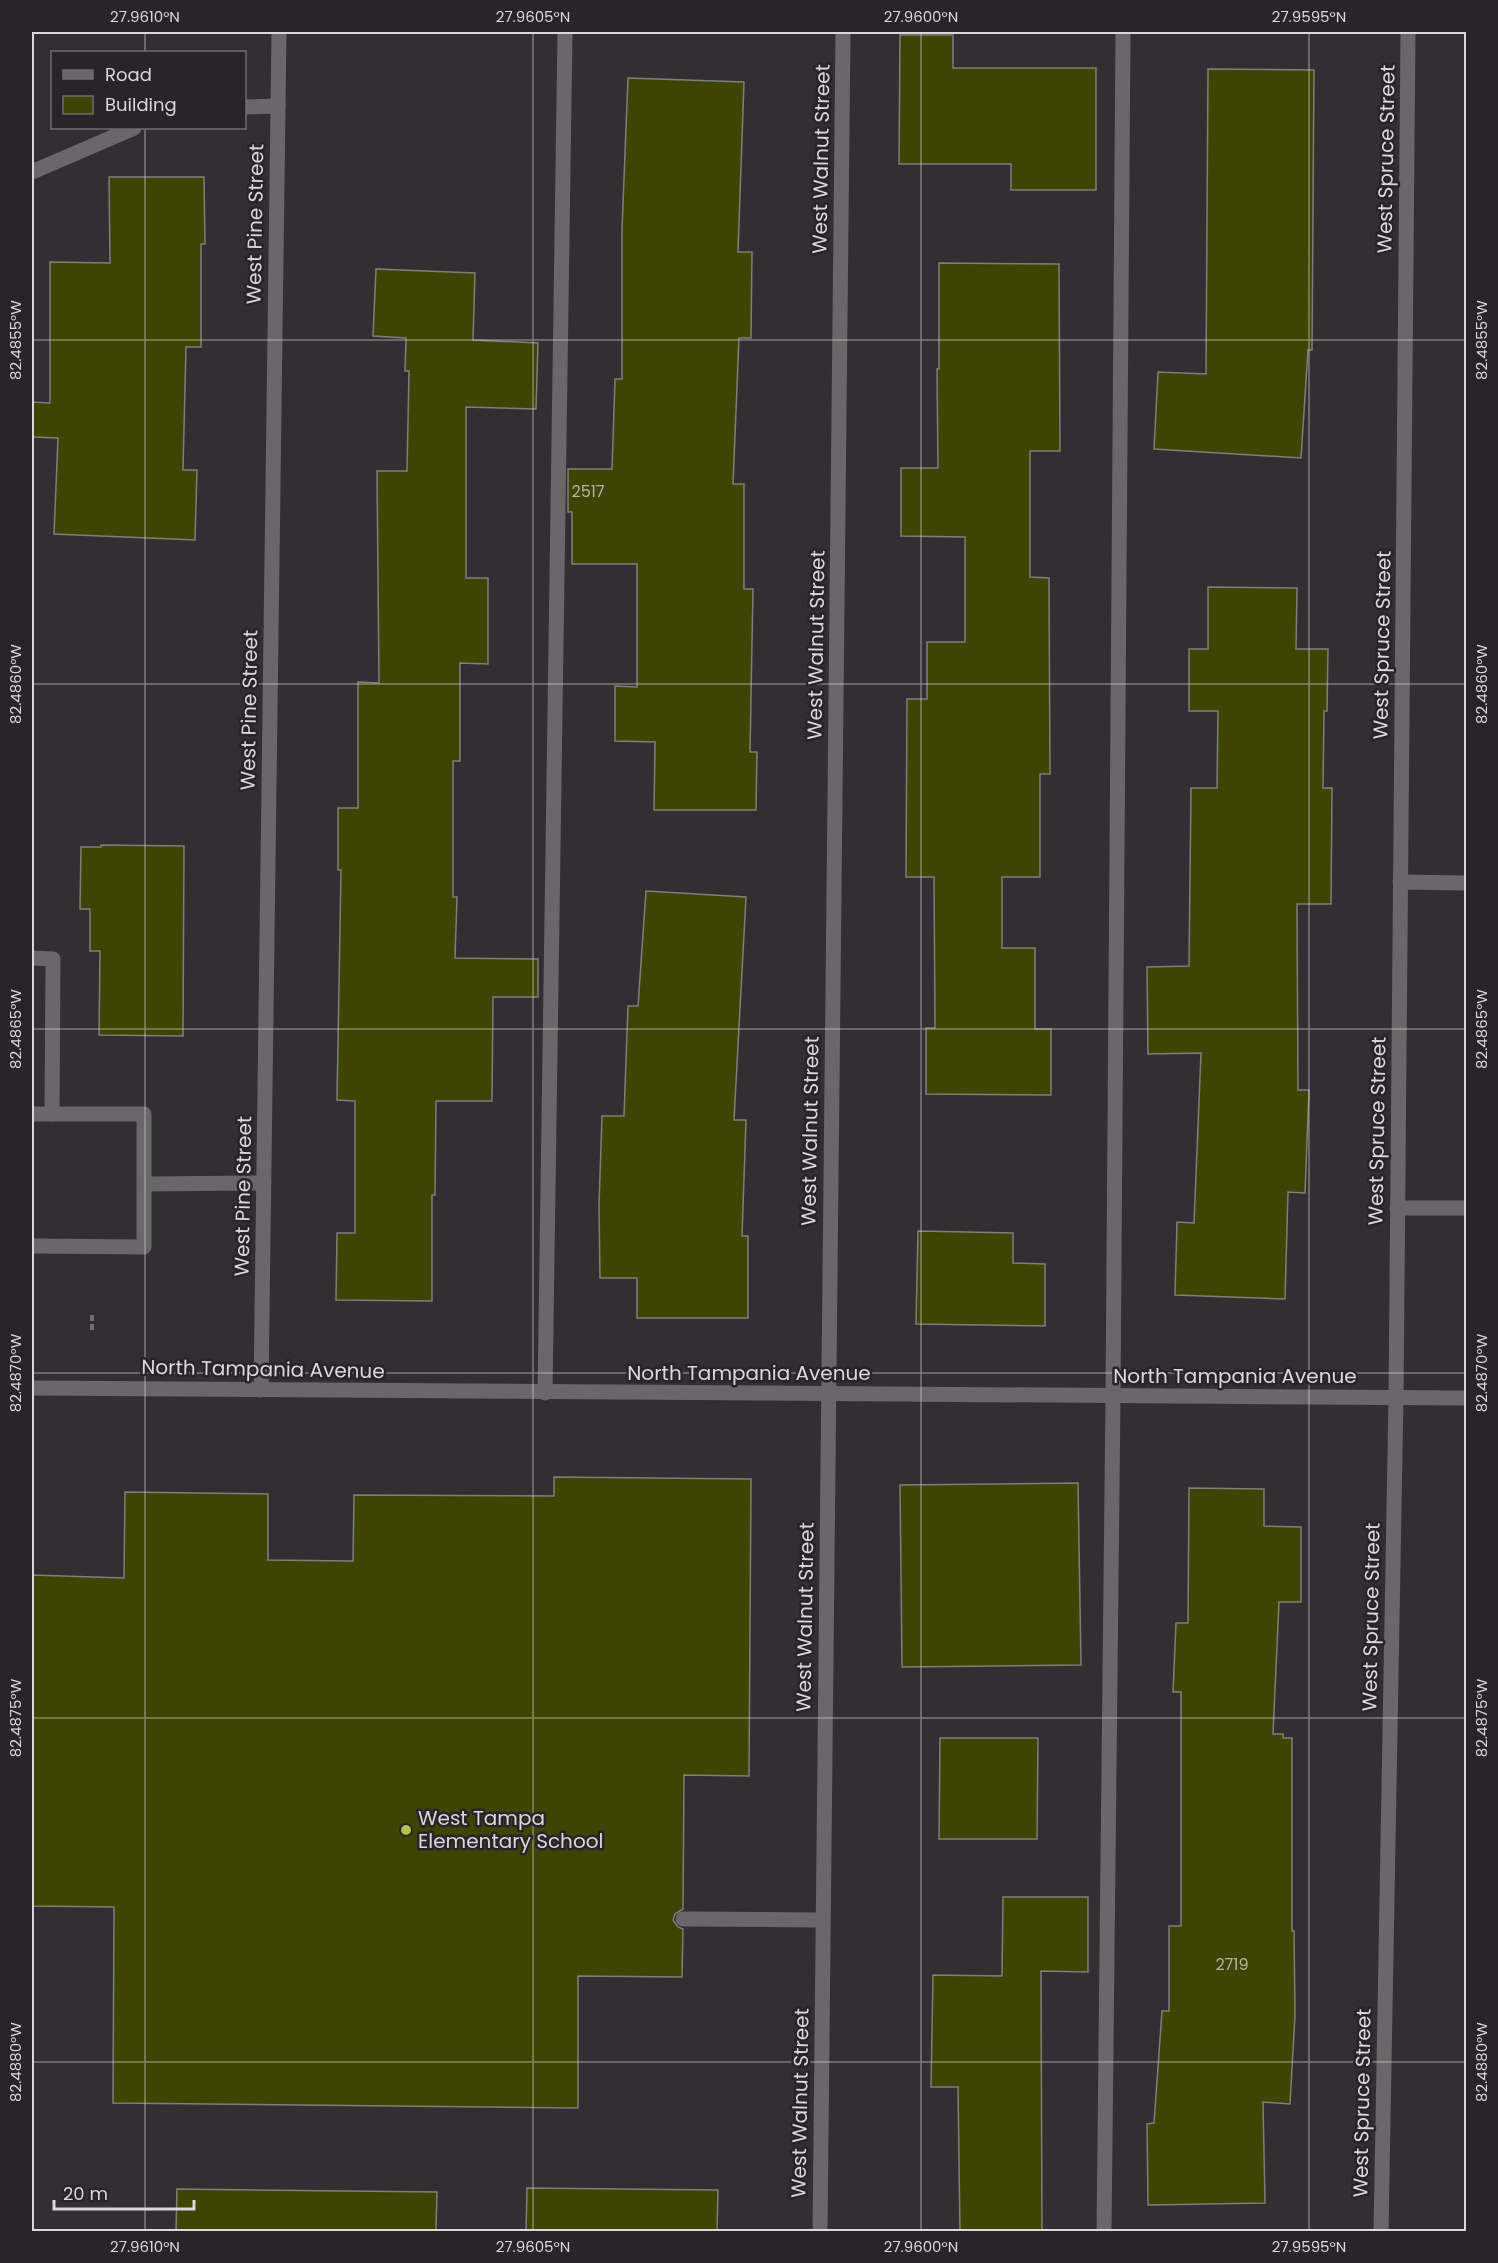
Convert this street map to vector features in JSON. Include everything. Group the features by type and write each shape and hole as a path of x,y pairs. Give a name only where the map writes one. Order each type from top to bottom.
{"street":[{"name":"West Pine Street","path":"261,1390 279,32"},
{"path":"545,1393 566,32"},
{"name":"West Walnut Street","path":"820,2232 843,32"},
{"path":"1104,2232 1124,32"},
{"name":"West Spruce Street","path":"1381,2232 1396,1398 1408,32"},
{"path":"246,107 278,106"},
{"path":"32,172 132,129"},
{"path":"1401,882 1467,883"},
{"path":"32,958 53,958 52,1114"},
{"path":"32,1114 144,1114 144,1246 32,1246"},
{"path":"144,1185 264,1183"},
{"path":"1397,1208 1467,1208"},
{"name":"North Tampania Avenue","path":"32,1388 1467,1398"},
{"path":"683,1919 823,1920"}],"path":[{"path":"92,1315 92,1333"}],"building":[{"path":"900,35 953,35 953,68 1096,68 1096,190 1011,190 1011,164 899,164"},
{"path":"1208,69 1314,70 1312,350 1308,350 1301,458 1154,449 1158,372 1206,374"},
{"path":"628,78 744,82 738,252 752,252 751,338 739,338 733,484 744,484 744,589 753,589 750,752 757,752 756,810 654,810 655,742 615,741 615,686 637,687 637,564 572,564 572,512 568,512 568,469 612,469 615,379 622,379 622,229"},
{"path":"109,177 204,177 205,244 201,244 201,347 186,347 183,470 197,470 195,540 54,534 58,438 32,437 32,402 50,403 50,262 110,263"},
{"path":"939,263 1059,264 1060,451 1030,451 1030,577 1049,578 1050,774 1040,774 1040,877 1002,877 1002,948 1035,948 1035,1029 1051,1029 1051,1095 926,1094 926,1028 935,1028 934,877 906,877 907,699 927,699 927,642 965,642 965,537 901,536 901,468 938,468"},
{"path":"376,269 475,273 473,340 538,343 536,409 466,407 466,578 488,578 488,664 460,663 460,761 453,761 453,897 457,897 455,958 538,959 538,997 493,997 492,1101 436,1101 435,1195 432,1195 432,1301 336,1300 337,1233 355,1233 355,1101 337,1100 341,870 338,870 338,808 358,808 358,682 379,683 377,471 407,471 409,371 405,371 406,338 373,336"},
{"path":"1208,587 1297,588 1296,649 1328,649 1323,788 1332,788 1331,904 1297,904 1298,1090 1309,1090 1305,1193 1288,1192 1285,1299 1175,1295 1177,1222 1194,1223 1201,1053 1148,1054 1147,967 1189,966 1191,788 1217,788 1218,711 1189,711 1189,649 1208,649"},
{"path":"101,845 184,846 183,1036 99,1035 100,951 90,951 90,909 80,909 81,847 101,847"},
{"path":"646,891 746,897 734,1120 746,1120 742,1236 748,1236 748,1318 637,1318 637,1278 600,1278 599,1205 602,1116 624,1116 628,1006 638,1006"},
{"path":"918,1231 1013,1233 1013,1263 1045,1264 1045,1326 916,1324"},
{"name":"West Tampa Elementary School","path":"554,1477 751,1479 749,1776 684,1775 683,1909 675,1914 673,1920 678,1927 683,1929 682,1977 578,1976 578,2108 113,2103 114,1907 32,1906 32,1575 124,1578 125,1492 268,1494 268,1560 353,1561 354,1495 554,1496"},
{"path":"1078,1483 1081,1665 902,1667 900,1485"},
{"path":"1189,1488 1264,1489 1264,1526 1301,1527 1301,1602 1279,1602 1273,1734 1283,1734 1283,1738 1292,1738 1292,1931 1294,1931 1295,2015 1290,2104 1263,2102 1265,2203 1148,2205 1147,2124 1154,2123 1162,2011 1169,2011 1169,1926 1181,1926 1181,1692 1173,1692 1176,1623 1188,1623"},
{"path":"940,1738 1038,1738 1037,1839 939,1839"},
{"path":"1003,1897 1088,1897 1088,1972 1041,1971 1042,2232 960,2232 958,2087 931,2087 933,1975 1002,1976"},
{"path":"527,2188 718,2190 717,2232 526,2232"},
{"path":"177,2189 437,2192 436,2232 176,2232"}],"place":[{"name":"West Tampa Elementary School","path":"406,1830"}]}
